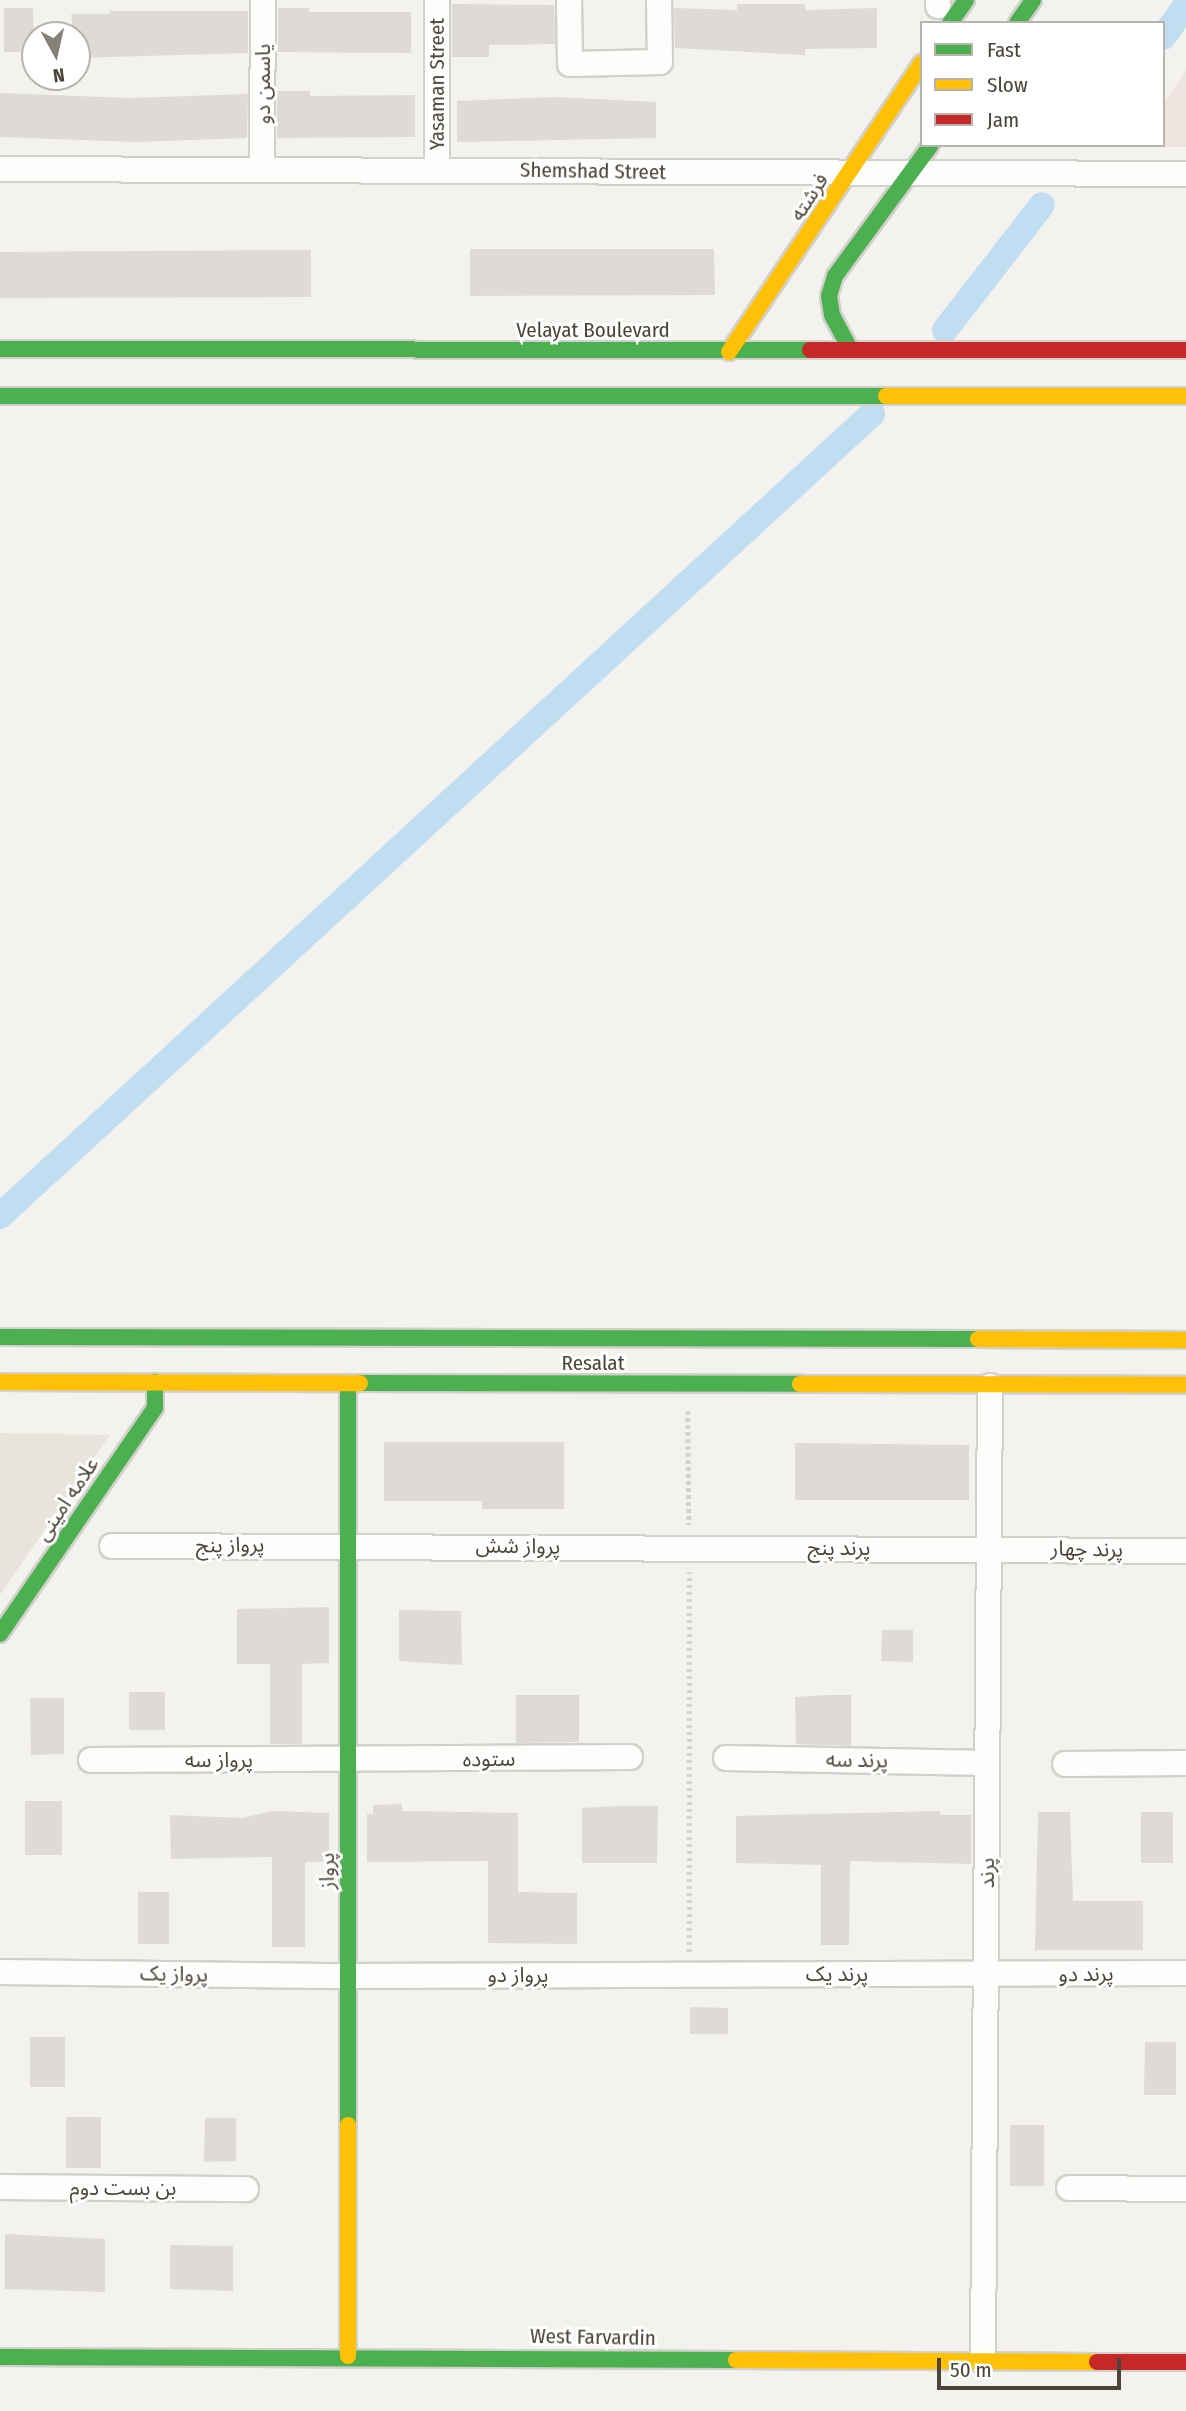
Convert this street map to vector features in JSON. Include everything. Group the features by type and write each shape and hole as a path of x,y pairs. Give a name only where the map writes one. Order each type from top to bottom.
{"street":[{"name":"یاسمن دو","path":"262,169 263,0"},
{"name":"Yasaman Street","path":"437,0 437,169"},
{"path":"569,0 570,64 660,62 659,0"},
{"path":"942,10 966,0"},
{"path":"1018,21 1033,0"},
{"name":"فرشته","path":"729,352 920,66"},
{"path":"850,349 832,316 829,296 835,276 931,147"},
{"name":"Shemshad Street","path":"0,169 437,169 849,175 1186,174"},
{"name":"Velayat Boulevard","path":"0,349 729,352 850,349 1186,350"},
{"path":"0,396 1186,396"},
{"name":"Resalat","path":"0,1337 1186,1340"},
{"name":"Resalat","path":"0,1382 348,1385 1186,1385"},
{"name":"علامه امینی","path":"0,1634 155,1408 155,1382"},
{"name":"پرواز","path":"348,1385 348,2356"},
{"name":"پرند","path":"983,2361 990,1385"},
{"name":"پرواز شش","path":"348,1544 689,1548"},
{"name":"پرواز پنج","path":"112,1546 348,1544"},
{"name":"پرند پنج","path":"689,1548 989,1548"},
{"name":"پرند چهار","path":"989,1548 1186,1551"},
{"name":"ستوده","path":"348,1759 630,1757"},
{"name":"پرند سه","path":"726,1758 987,1763"},
{"name":"پرواز سه","path":"91,1760 348,1759"},
{"path":"1065,1764 1186,1763"},
{"name":"پرواز یک","path":"0,1972 348,1976"},
{"name":"پرند یک","path":"689,1973 986,1975"},
{"name":"پرواز دو","path":"348,1976 689,1973"},
{"name":"پرند دو","path":"986,1975 1186,1973"},
{"name":"بن بست دوم","path":"0,2187 246,2189"},
{"path":"1069,2188 1186,2189"},
{"name":"West Farvardin","path":"0,2357 348,2356 1186,2362"}],"path":[{"path":"687,1384 689,1973"}],"shaded area":[{"path":"1186,71 1186,147 1165,147 1165,101"},
{"path":"0,1433 110,1435 0,1595"}],"building":[{"path":"452,4 554,5 555,44 489,45 489,57 452,57"},
{"path":"737,4 805,4 805,10 877,8 877,48 805,49 805,55 675,48 674,8 737,10"},
{"path":"4,8 33,8 33,21 21,21 21,52 4,52"},
{"path":"278,8 309,8 309,12 411,12 411,53 278,52"},
{"path":"110,11 248,11 248,53 91,58 91,21 72,21 71,14 110,14"},
{"path":"277,91 310,91 310,96 415,95 415,137 277,138"},
{"path":"0,93 130,98 248,94 247,138 135,142 0,137"},
{"path":"554,97 656,102 656,138 457,142 457,101"},
{"path":"470,249 714,249 715,295 470,296"},
{"path":"311,250 311,297 0,298 0,252"},
{"path":"384,1442 564,1442 564,1509 482,1509 482,1501 384,1501"},
{"path":"795,1443 969,1445 969,1500 795,1500"},
{"path":"329,1607 329,1663 302,1664 302,1744 270,1744 270,1664 237,1664 237,1609"},
{"path":"399,1610 461,1611 462,1665 399,1661"},
{"path":"882,1630 913,1630 913,1662 881,1661"},
{"path":"129,1692 165,1692 165,1730 129,1730"},
{"path":"516,1695 579,1695 579,1742 516,1743"},
{"path":"851,1695 851,1746 796,1744 795,1697"},
{"path":"30,1698 64,1698 64,1754 31,1755"},
{"path":"25,1801 62,1801 62,1855 25,1855"},
{"path":"402,1804 402,1811 518,1813 518,1892 577,1893 577,1944 488,1943 488,1861 367,1862 367,1814 373,1814 373,1805"},
{"path":"658,1806 657,1863 582,1863 582,1808"},
{"path":"272,1811 329,1813 329,1862 305,1862 305,1947 272,1947 272,1857 171,1859 170,1815 242,1818"},
{"path":"940,1811 940,1815 971,1815 971,1864 850,1861 849,1945 821,1945 821,1865 736,1863 736,1816"},
{"path":"1038,1812 1070,1812 1073,1901 1143,1901 1143,1950 1035,1950"},
{"path":"1141,1812 1173,1812 1173,1863 1141,1863"},
{"path":"138,1892 169,1892 169,1944 138,1944"},
{"path":"690,2007 728,2008 728,2034 690,2034"},
{"path":"30,2037 65,2037 65,2087 30,2087"},
{"path":"1145,2042 1176,2042 1176,2095 1144,2095"},
{"path":"66,2117 101,2117 101,2168 66,2168"},
{"path":"205,2118 236,2118 236,2161 204,2162"},
{"path":"1010,2125 1044,2125 1044,2186 1010,2186"},
{"path":"5,2234 105,2239 105,2292 5,2289"},
{"path":"170,2245 233,2246 233,2291 170,2289"}],"waterway":[{"path":"1165,34 1186,5"},
{"path":"945,330 1042,205"},
{"path":"0,1216 872,414"}],"traffic: fast":[{"path":"951,21 966,0"},
{"path":"1018,21 1033,0"},
{"path":"850,349 832,315 829,296 835,276 930,147"},
{"path":"0,349 810,350"},
{"path":"0,396 886,396"},
{"path":"0,1337 978,1339"},
{"path":"0,1634 155,1408 155,1382"},
{"path":"360,1383 800,1384"},
{"path":"348,1385 348,2125"},
{"path":"0,2357 736,2360"}],"traffic: slow":[{"path":"729,352 920,66"},
{"path":"886,396 1186,396"},
{"path":"978,1339 1186,1340"},
{"path":"0,1382 360,1383"},
{"path":"800,1384 1186,1385"},
{"path":"348,2125 348,2356"},
{"path":"736,2360 1097,2362"}],"traffic: jam":[{"path":"810,350 1186,350"},
{"path":"1097,2362 1186,2362"}]}
